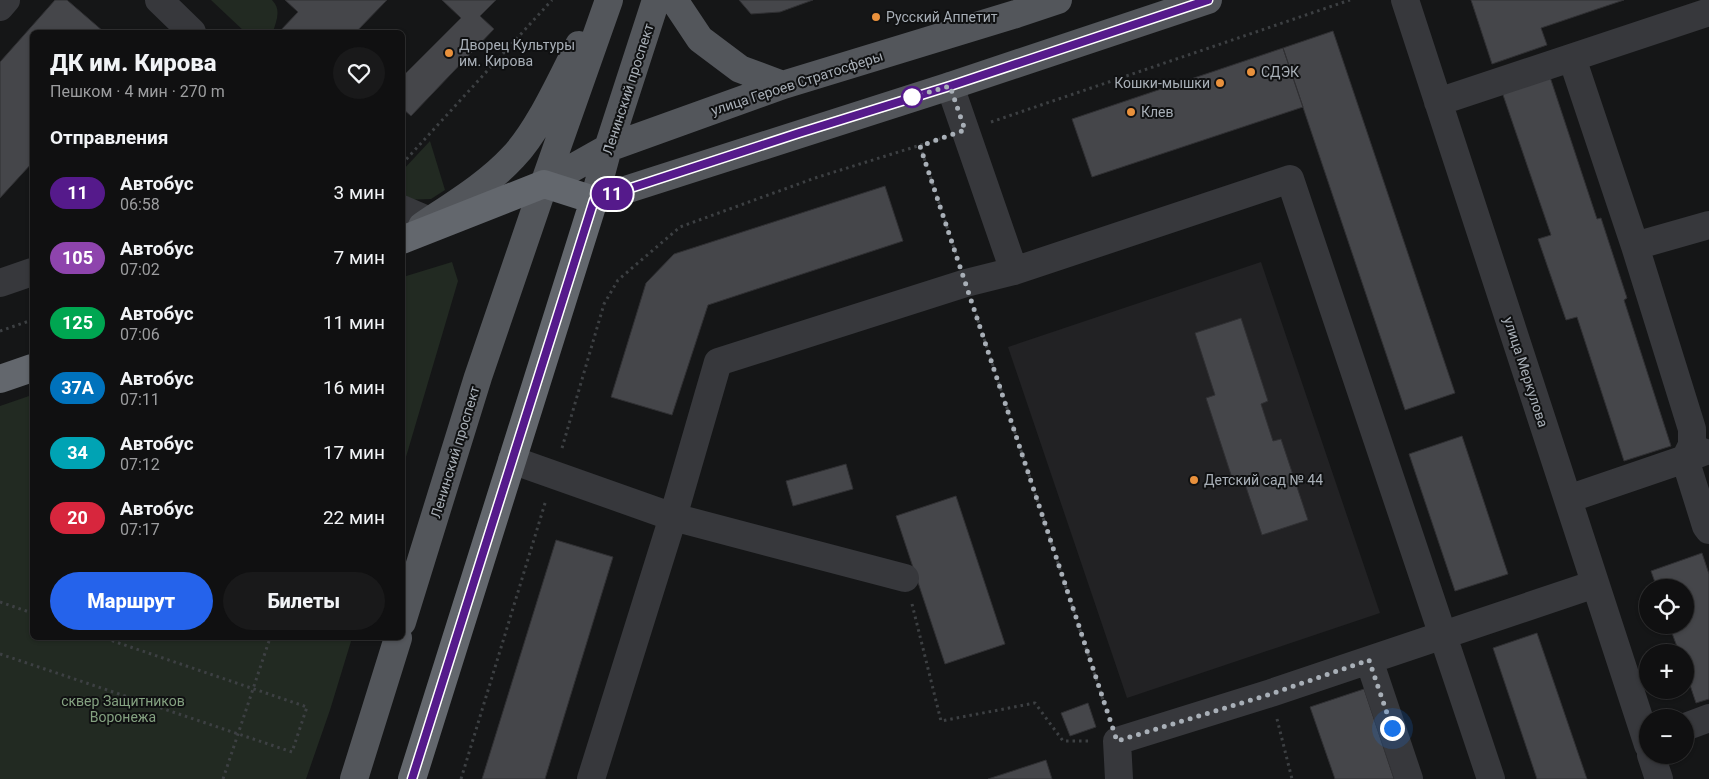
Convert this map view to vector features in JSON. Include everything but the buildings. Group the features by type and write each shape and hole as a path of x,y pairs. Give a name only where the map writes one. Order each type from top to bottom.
{"highway":[{"path":"544,184 594,200"},
{"name":"улица Героев Стратосферы","path":"405,239 544,184"},
{"name":"Ленинский проспект","path":"412,779 594,200"},
{"path":"0,379 30,369"}],"main road":[{"path":"405,238 478,188 514,156 535,127 603,0"},
{"name":"Ленинский проспект","path":"405,612 478,377 609,0"},
{"name":"Ленинский проспект","path":"594,200 608,148 656,0"},
{"path":"674,0 700,39 740,69 783,85"},
{"name":"улица Героев Стратосферы","path":"544,184 608,148 783,85 1058,0"},
{"path":"594,200 950,86 1208,0"},
{"path":"354,779 397,640"}],"street":[{"path":"0,7 6,0"},
{"path":"160,0 190,30"},
{"name":"улица Меркулова","path":"1405,0 1639,718"},
{"path":"1438,102 1709,12"},
{"path":"1572,58 1635,246 1700,455 1706,526 1709,530"},
{"path":"950,86 1014,272"},
{"path":"591,779 673,517 718,362 966,283 1014,272 1290,180 1491,779"},
{"path":"405,210 430,221"},
{"path":"1635,246 1709,225"},
{"path":"0,283 30,273"},
{"path":"1568,500 1700,455"},
{"path":"512,460 673,517 905,578"},
{"path":"1120,779 1117,741 1271,694 1595,584"},
{"path":"1369,660 1410,779"},
{"path":"1694,724 1709,718"},
{"name":"улица Меркулова","path":"1654,764 1659,779"}],"path":[{"path":"405,161 552,0"},
{"path":"461,779 604,304 618,280 680,228 815,178 920,146 1350,0"},
{"path":"905,578 941,721 1035,702 1063,741 1117,741 920,146"},
{"path":"0,331 30,321"},
{"path":"0,602 30,612"},
{"path":"0,654 292,752 307,707 110,640"},
{"path":"223,779 269,640"},
{"path":"1271,694 1292,779"}],"shaded area":[{"name":"Детский сад № 44","path":"1261,262 1380,613 1127,698 1008,347"}],"green space":[{"path":"211,0 272,0 278,12 274,30 243,30"},
{"path":"430,141 445,190 431,199 405,200 405,168"},
{"path":"452,262 458,281 405,460 405,276"},
{"name":"сквер Защитников Воронежа","path":"30,396 30,640 351,640 306,779 0,779 0,406"}],"bus line":[{"name":"11","path":"412,779 594,200 950,86 1208,0"}],"place":[{"name":"Русский Аппетит","path":"876,17"},
{"name":"Дворец Культуры им. Кирова","path":"449,53"},
{"name":"СДЭК","path":"1251,72"},
{"name":"Кошки-мышки","path":"1220,83"},
{"name":"Клев","path":"1131,112"},
{"name":"Детский сад № 44","path":"1194,480"}],"route":[{"path":"912,97 950,86 965,130 920,146 1117,741 1271,694 1369,660 1392,728"}]}
